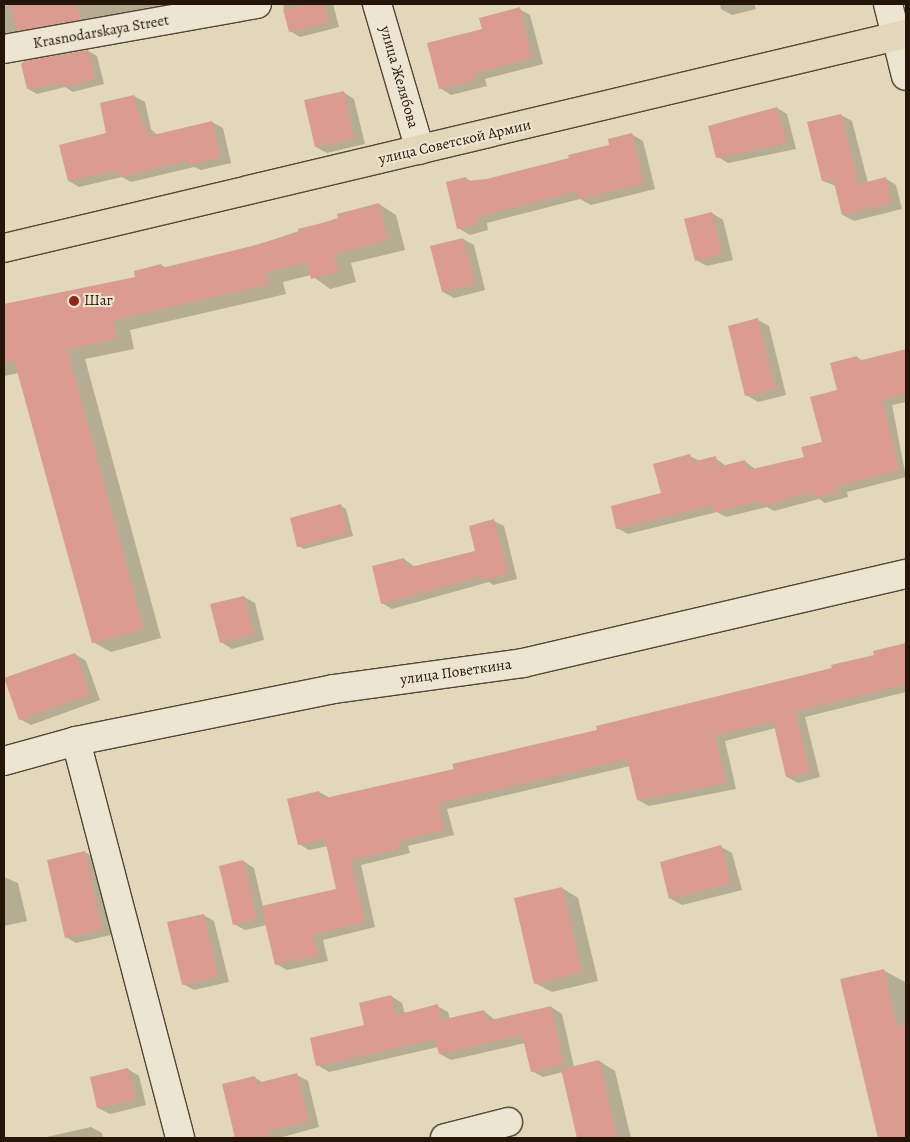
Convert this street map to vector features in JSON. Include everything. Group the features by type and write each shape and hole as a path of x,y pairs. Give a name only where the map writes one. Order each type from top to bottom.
{"main road":[{"name":"улица Советской Армии","path":"4,248 901,35"}],"street":[{"name":"Krasnodarskaya Street","path":"4,49 257,4"},
{"name":"улица Желябова","path":"377,4 420,150"},
{"path":"888,4 901,35 906,76"},
{"name":"улица Поветкина","path":"4,761 76,741 334,689 523,663 906,574"},
{"path":"76,741 180,1138"},
{"path":"445,1138 508,1122"}],"building":[{"path":"10,4 77,4 81,19 17,31"},
{"path":"307,4 325,4 330,22 289,32 283,9"},
{"path":"520,7 532,58 474,73 476,80 439,89 427,43 482,29 479,18"},
{"path":"88,50 95,79 62,87 61,82 27,89 21,64 24,61"},
{"path":"344,91 354,138 315,147 304,100"},
{"path":"134,95 142,125 146,125 149,136 212,121 221,157 189,165 188,160 119,177 118,170 68,181 59,145 106,133 100,103"},
{"path":"777,107 787,143 716,158 708,126"},
{"path":"841,114 859,184 886,177 892,203 842,215 833,179 822,181 807,122"},
{"path":"632,133 644,183 579,199 577,191 476,217 478,224 457,229 446,182 466,177 467,181 487,179 569,158 568,155 609,145 608,139"},
{"path":"379,203 388,240 334,254 338,272 311,279 307,262 266,272 269,284 113,320 117,339 67,349 144,629 92,643 14,360 4,362 4,304 135,277 134,271 161,264 162,268 252,246 299,232 298,229 338,219 337,214"},
{"path":"712,212 722,254 695,261 684,219"},
{"path":"463,238 475,284 442,292 430,246"},
{"path":"758,318 775,389 745,396 728,326"},
{"path":"906,349 906,393 882,400 899,470 837,486 838,492 814,498 812,492 763,506 761,500 714,512 712,505 616,529 611,506 661,493 653,464 690,454 692,462 716,456 718,467 745,460 748,470 804,457 801,447 822,442 810,397 837,390 830,363 857,356 858,361"},
{"path":"341,504 348,533 297,547 290,518"},
{"path":"494,519 508,573 482,580 481,576 381,604 372,566 404,558 407,568 475,551 469,526"},
{"path":"244,596 254,634 220,643 210,604"},
{"path":"906,643 906,684 795,711 810,772 786,777 773,721 715,735 726,783 637,800 627,759 438,803 444,830 398,841 400,848 351,860 365,922 313,934 318,955 275,965 261,906 336,889 325,839 298,845 287,799 319,791 321,799 454,769 452,764 597,730 596,726 832,668 831,665 874,655 873,651"},
{"path":"75,653 90,694 19,720 4,678"},
{"path":"721,845 731,883 669,899 660,862"},
{"path":"85,851 102,929 65,938 47,860"},
{"path":"243,860 257,919 233,925 219,866"},
{"path":"562,887 582,972 534,984 514,898"},
{"path":"204,914 218,976 182,985 167,922"},
{"path":"884,969 897,1026 906,1024 906,1138 878,1138 840,979"},
{"path":"391,995 396,1015 438,1004 441,1020 484,1010 487,1021 551,1006 564,1064 531,1072 522,1035 439,1054 435,1039 316,1066 310,1038 364,1025 359,1003"},
{"path":"599,1060 617,1138 577,1138 561,1069"},
{"path":"128,1068 136,1099 97,1108 90,1077"},
{"path":"297,1073 309,1121 268,1131 270,1138 235,1138 222,1084 255,1076 257,1083"}],"place":[{"name":"Шаг","path":"74,301"}]}
